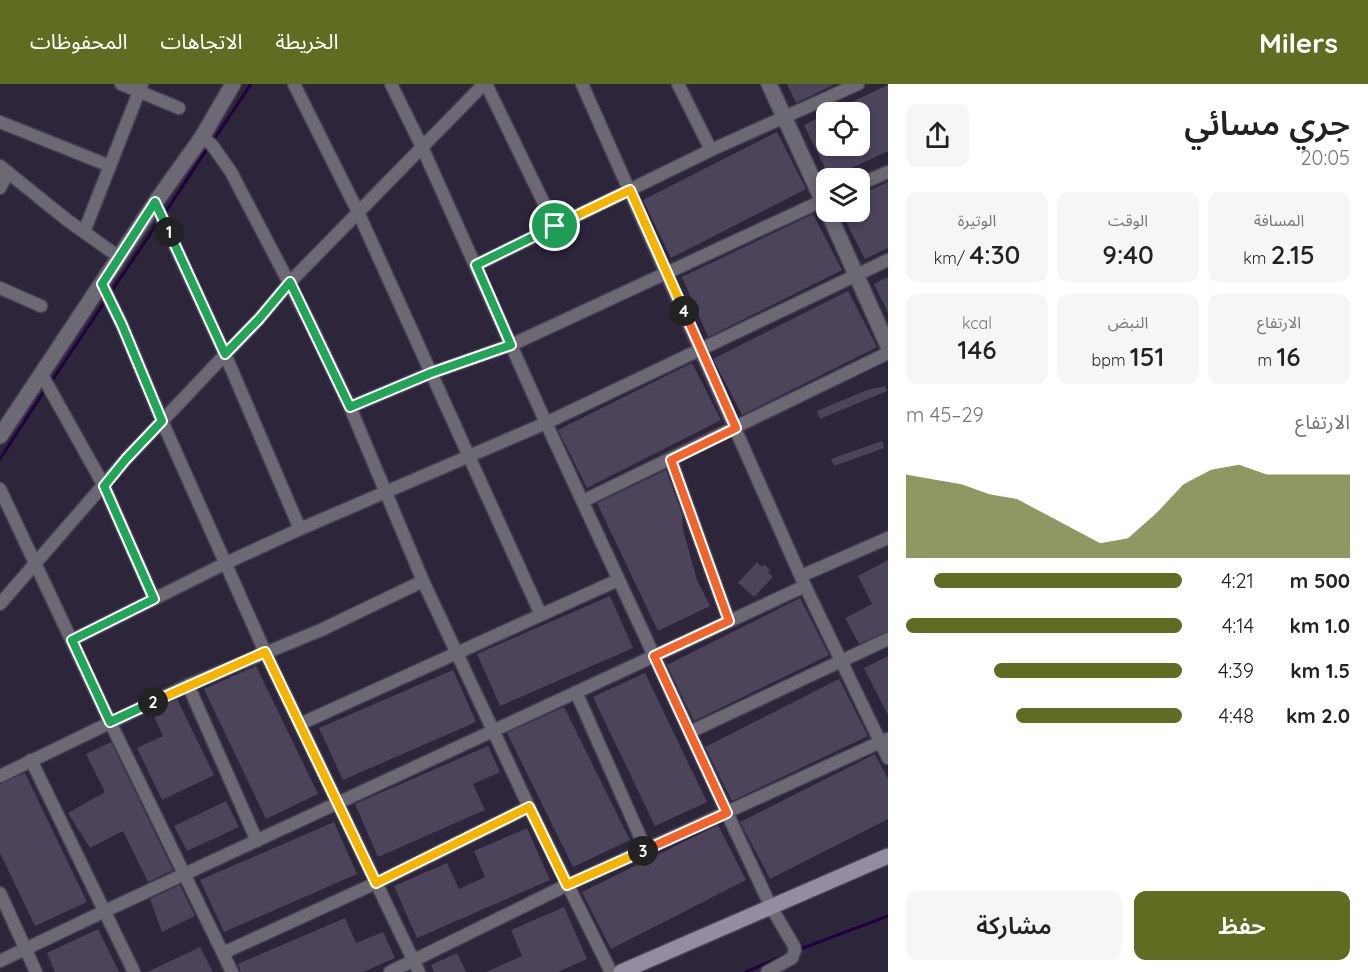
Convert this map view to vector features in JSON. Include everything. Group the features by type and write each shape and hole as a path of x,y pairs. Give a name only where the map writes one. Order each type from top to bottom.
{"main road":[{"path":"621,972 888,856"}],"street":[{"path":"121,84 140,87 179,108"},
{"path":"0,436 155,202 202,136 233,84"},
{"path":"294,84 358,212 541,615"},
{"path":"391,84 422,147 618,580 771,907 795,950 792,958 767,972"},
{"path":"0,604 126,459 259,319 290,282 485,84 555,226"},
{"path":"582,84 803,581 884,740 888,758"},
{"path":"678,84 711,150"},
{"path":"769,84 816,184"},
{"path":"476,265 711,150 858,84"},
{"path":"84,232 140,87"},
{"path":"0,122 110,166"},
{"path":"202,136 212,145 231,172 290,282 350,407 423,580 529,807 611,972"},
{"path":"0,188 4,169 84,232 120,257"},
{"path":"870,180 888,172"},
{"path":"155,202 225,354 300,529"},
{"path":"350,407 431,373 511,345 667,272 816,209"},
{"path":"834,222 888,346"},
{"path":"72,640 226,563 546,423 888,260"},
{"path":"102,284 265,652 417,967"},
{"path":"0,288 42,306"},
{"path":"583,501 888,353"},
{"path":"42,375 104,486 154,599"},
{"path":"671,460 729,621"},
{"path":"0,489 232,972"},
{"path":"0,961 105,910 729,621 888,538"},
{"path":"0,776 110,722 265,652 321,630 423,580"},
{"path":"300,724 618,580"},
{"path":"690,732 888,639"},
{"path":"188,686 256,840"},
{"path":"576,692 646,850"},
{"path":"390,972 417,967 567,885 884,740"},
{"path":"31,760 134,972"},
{"path":"223,953 376,883 529,807"},
{"path":"0,893 36,972"}],"building":[{"path":"787,84 835,84 796,103"},
{"path":"888,85 888,151 851,168 825,168 819,156 870,156 870,102 851,102"},
{"path":"816,119 816,149 804,125"},
{"path":"777,132 806,189 671,258 643,200"},
{"path":"888,182 888,248 865,259 846,222 870,222 870,190"},
{"path":"813,214 842,270 708,337 682,277"},
{"path":"888,277 888,313 874,284"},
{"path":"848,291 877,347 742,415 713,359"},
{"path":"692,363 721,420 587,488 558,430"},
{"path":"885,386 887,391 820,419 817,411 867,390"},
{"path":"882,441 884,448 834,466 831,459"},
{"path":"666,470 682,514 683,530 697,580 710,606 658,631 597,503"},
{"path":"888,560 888,631 859,644 845,618 872,604 858,576"},
{"path":"757,562 762,567 764,564 773,577 754,597 738,583"},
{"path":"610,596 633,648 500,706 477,654"},
{"path":"800,598 829,655 694,721 667,665"},
{"path":"888,656 888,715 864,668"},
{"path":"256,666 318,794 266,819 204,689"},
{"path":"453,670 476,722 343,780 319,728"},
{"path":"645,673 707,802 655,826 593,697"},
{"path":"839,679 868,736 732,801 705,747"},
{"path":"177,699 214,775 162,800 137,748 163,736 152,712"},
{"path":"564,707 630,840 573,867 507,733"},
{"path":"111,742 173,870 148,882 123,831 90,848 68,813 105,792 86,754"},
{"path":"488,746 500,772 473,784 485,810 378,857 355,804"},
{"path":"875,754 888,779 888,819 770,879 740,822"},
{"path":"25,773 87,902 35,926 0,853 0,784"},
{"path":"226,801 239,827 187,851 174,826"},
{"path":"334,822 357,874 224,932 200,880"},
{"path":"718,825 746,880 611,949 582,892"},
{"path":"527,828 550,880 417,938 394,886 447,863 459,889 485,877 474,851"},
{"path":"180,885 195,916 162,932 150,899"},
{"path":"564,907 587,959 558,972 486,972 522,956 511,930"},
{"path":"345,918 356,943 383,932 395,958 363,972 241,972 238,964"},
{"path":"98,929 119,972 55,972 47,953"},
{"path":"200,947 213,972 147,972 175,959"},
{"path":"457,953 466,972 434,972 431,965"}],"waterway":[{"path":"213,141 251,84"},
{"path":"165,213 209,146"},
{"path":"111,292 159,221"},
{"path":"51,382 106,300"},
{"path":"0,459 45,390"},
{"path":"798,950 888,916"},
{"path":"746,972 783,956"}],"route":[{"path":"630,190 736,428 671,460 729,621 654,656 727,813 567,885 529,807 376,883 265,652 110,722 72,640 154,599 104,486 162,421 147,381 102,284 155,202 225,354 290,282 350,407 431,373 511,345 476,265 555,226 630,190"}]}
